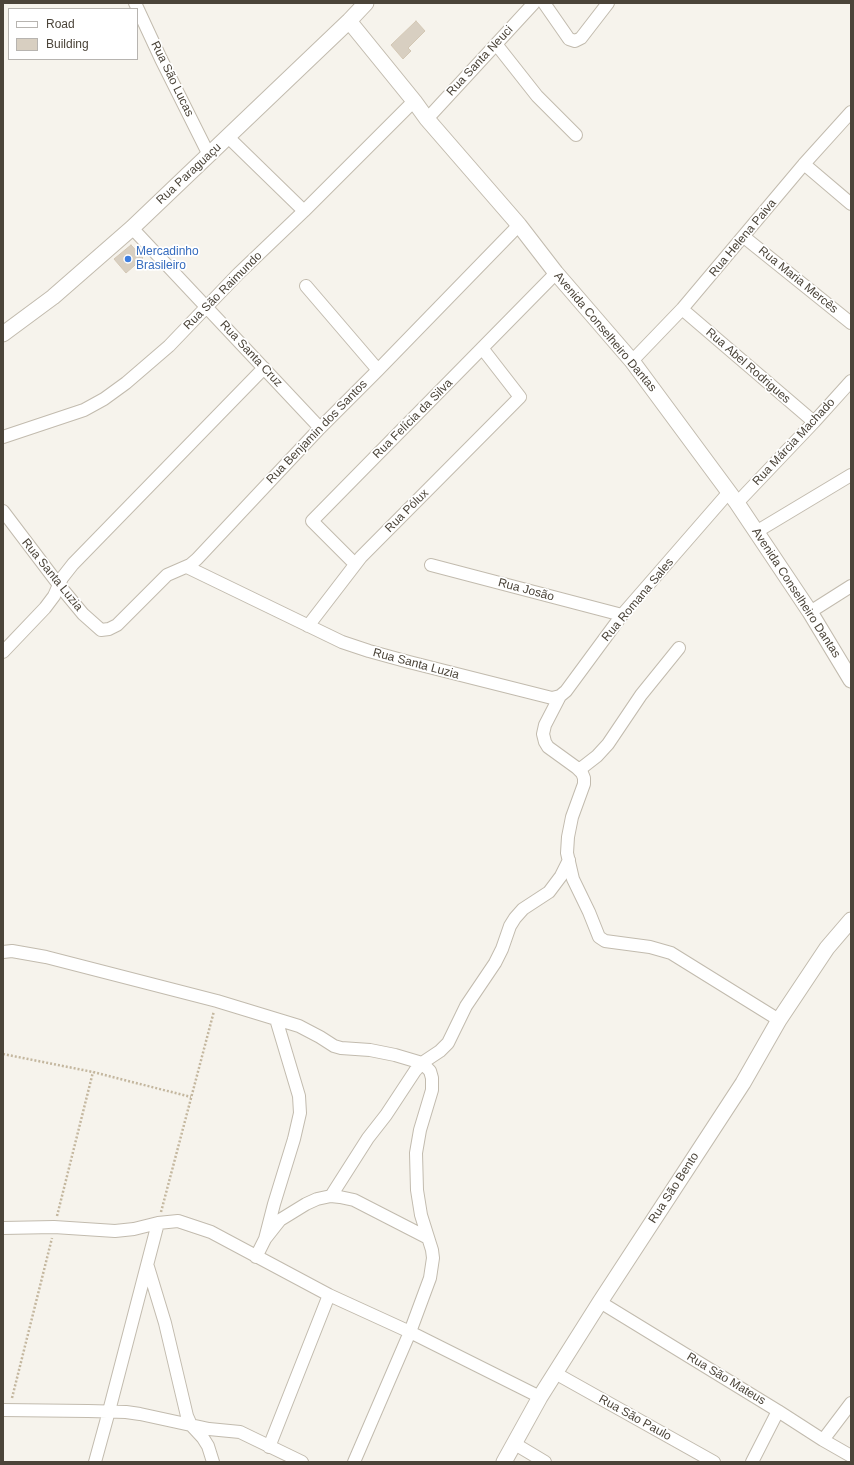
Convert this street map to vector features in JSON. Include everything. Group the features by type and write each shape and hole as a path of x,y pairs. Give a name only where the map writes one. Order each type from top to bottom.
{"street":[{"name":"Rua Paraguaçu","path":"3,334 53,297 132,228 228,138 366,3"},
{"name":"Rua Santa Neuci","path":"427,119 534,3"},
{"path":"544,3 569,39 575,41 581,38 608,3"},
{"name":"Rua São Lucas","path":"138,9 209,155"},
{"name":"Avenida Conselheiro Dantas","path":"349,21 427,119 519,225 556,273 632,361 733,497 810,612 851,680"},
{"path":"496,44 538,96 576,135"},
{"name":"Rua São Raimundo","path":"3,437 84,410 104,399 126,383 169,346 238,274 304,211 414,101"},
{"name":"Rua Helena Paiva","path":"632,361 682,309 804,164 851,112"},
{"path":"228,138 304,211"},
{"path":"804,164 851,204"},
{"name":"Rua Benjamin dos Santos","path":"109,629 117,625 166,575 187,567 197,559 320,428 519,225"},
{"name":"Rua Santa Cruz","path":"132,228 320,428"},
{"name":"Rua Maria Mercês","path":"744,237 851,323"},
{"name":"Rua Felícia da Silva","path":"356,564 312,521 556,273"},
{"path":"306,286 378,370"},
{"name":"Rua Abel Rodrigues","path":"682,309 814,422"},
{"name":"Rua Pólux","path":"308,626 360,557 520,397 482,348"},
{"path":"3,652 45,608 54,596 62,578 73,564 264,368"},
{"name":"Rua Márcia Machado","path":"733,497 814,422 851,381"},
{"path":"756,532 851,475"},
{"name":"Rua Romana Sales","path":"579,770 548,747 545,742 543,734 545,725 560,696 566,691 622,615 733,497"},
{"name":"Rua Santa Luzia","path":"3,511 83,614 101,630 109,629"},
{"name":"Rua Josão","path":"431,565 622,615"},
{"name":"Rua Santa Luzia","path":"187,567 342,642 369,651 543,696 552,698 560,696"},
{"path":"810,612 851,586"},
{"path":"679,648 641,695 608,744 598,756 579,770 584,778 584,784 572,817 568,837 568,860 571,873 577,890 602,940 650,947 671,953 779,1020"},
{"path":"330,1196 409,1079 422,1063 440,1051 448,1043 466,1006 496,963 510,926 515,918 523,910 549,892 561,876 568,860"},
{"name":"Rua São Bento","path":"504,1462 540,1397 742,1083 779,1020 827,948 851,920"},
{"path":"3,952 12,951 46,957 217,1001 299,1026 334,1046 384,1052 422,1063 430,1071 432,1078 432,1090 416,1153 416,1176 421,1215 433,1258 430,1278 410,1332 354,1462"},
{"path":"265,1239 300,1113 299,1096 276,1019"},
{"path":"256,1257 265,1239 275,1225 287,1215 312,1202 330,1196 340,1196 354,1200 428,1238"},
{"path":"3,1228 54,1227 115,1231 178,1221 211,1232 329,1295 410,1332 540,1397"},
{"path":"94,1462 109,1411 134,1312 148,1267 158,1223"},
{"path":"148,1267 165,1323 183,1405 191,1425 204,1438 213,1462"},
{"path":"269,1447 329,1295"},
{"name":"Rua São Mateus","path":"600,1302 851,1456"},
{"name":"Rua São Paulo","path":"555,1373 714,1462"},
{"path":"823,1440 851,1403"},
{"path":"6,1410 109,1411 140,1414 209,1429 240,1432 302,1462"},
{"path":"752,1462 778,1411"},
{"path":"515,1444 545,1462"}],"path":[{"path":"158,1223 217,1001"},
{"path":"3,1055 93,1072 191,1097"},
{"path":"6,1410 93,1072"}],"building":[{"path":"416,21 425,31 408,48 411,51 403,59 391,45"},
{"name":"Mercadinho Brasileiro","path":"131,245 143,258 126,273 114,259"}],"place":[{"name":"Mercadinho Brasileiro","path":"128,259"}]}
